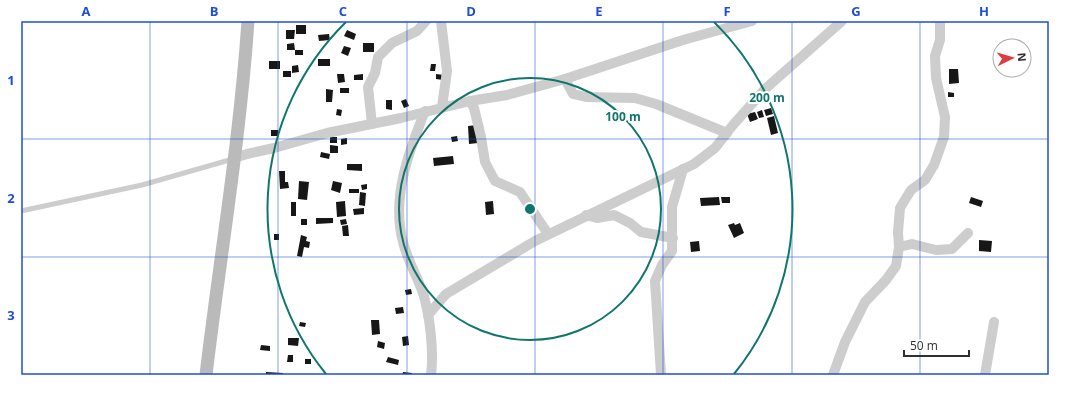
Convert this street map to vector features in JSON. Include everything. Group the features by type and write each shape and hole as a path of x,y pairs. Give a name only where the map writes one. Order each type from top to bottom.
{"main road":[{"path":"206,375 234,158 248,21"}],"street":[{"path":"372,124 368,87 375,73 378,58 392,44 417,31 426,21"},
{"path":"441,21 447,71 442,107"},
{"path":"234,158 327,133 470,101 507,95 565,80 683,40 752,21"},
{"path":"428,315 446,294 548,234 694,164 715,148 726,133 765,90 842,21"},
{"path":"833,375 845,342 865,302 886,280 896,266 899,247 898,232 900,208 910,190 925,180 934,165 944,137 945,116 936,78 934,56 940,40 940,21"},
{"path":"565,80 573,94 586,98 635,98 656,104 726,133"},
{"path":"470,101 474,108 485,162 495,181 520,192 548,234"},
{"path":"425,111 412,144 404,175 400,195 400,230 403,242 423,294 428,315 432,366 431,375"},
{"path":"661,375 656,281 662,265 672,250 672,206 683,169"},
{"path":"586,215 597,218 614,215 630,223 641,232 673,238"},
{"path":"899,247 912,244 936,250 952,248 968,233"},
{"path":"985,375 994,322"}],"lane":[{"path":"21,211 142,185 234,158"}],"building":[{"path":"296,25 306,25 306,34 296,34"},
{"path":"286,30 295,30 294,39 286,39"},
{"path":"347,30 356,34 354,40 344,36"},
{"path":"329,34 330,40 319,41 318,35"},
{"path":"294,43 295,50 287,50 287,44"},
{"path":"363,43 374,43 374,52 363,52"},
{"path":"344,46 351,48 348,56 341,53"},
{"path":"295,50 303,50 303,55 295,55"},
{"path":"318,59 330,59 330,66 318,66"},
{"path":"269,61 280,61 280,69 269,69"},
{"path":"431,64 436,64 435,71 430,71"},
{"path":"298,65 299,72 292,73 292,66"},
{"path":"949,69 958,69 959,83 949,84"},
{"path":"283,71 291,71 291,77 283,77"},
{"path":"337,74 344,74 345,82 338,83"},
{"path":"363,74 363,80 354,80 354,75"},
{"path":"436,74 444,75 443,80 436,79"},
{"path":"340,88 349,88 349,93 340,93"},
{"path":"326,89 333,90 332,102 326,102"},
{"path":"948,92 954,93 954,97 948,97"},
{"path":"406,99 409,106 404,108 401,101"},
{"path":"386,100 392,100 392,110 386,109"},
{"path":"771,108 773,114 766,116 764,110"},
{"path":"337,109 342,110 341,116 336,115"},
{"path":"762,110 764,117 759,118 757,112"},
{"path":"755,112 758,119 750,122 747,114"},
{"path":"774,116 778,133 771,135 767,118"},
{"path":"477,125 478,143 469,144 468,126"},
{"path":"271,130 278,130 278,136 271,136"},
{"path":"457,136 458,141 452,142 451,137"},
{"path":"330,137 337,137 337,143 330,143"},
{"path":"347,138 347,144 341,145 341,139"},
{"path":"330,145 338,146 338,153 330,153"},
{"path":"321,152 330,154 329,159 320,157"},
{"path":"453,156 454,164 434,166 433,158"},
{"path":"347,164 362,164 362,171 347,170"},
{"path":"279,171 285,171 285,182 288,182 289,188 280,189"},
{"path":"299,181 309,182 307,200 298,199"},
{"path":"333,181 342,183 340,193 331,190"},
{"path":"367,184 367,189 362,190 361,185"},
{"path":"349,189 359,189 359,193 349,193"},
{"path":"360,192 366,193 365,206 359,205"},
{"path":"719,197 720,205 701,206 700,198"},
{"path":"721,197 730,197 730,203 722,203"},
{"path":"971,197 983,201 981,207 969,203"},
{"path":"345,201 346,216 337,217 336,202"},
{"path":"493,201 494,214 486,215 485,202"},
{"path":"291,202 296,202 296,216 291,216"},
{"path":"364,208 364,214 354,215 353,209"},
{"path":"316,218 333,218 333,223 316,224"},
{"path":"301,219 307,219 307,225 301,225"},
{"path":"346,219 347,224 341,225 340,220"},
{"path":"734,223 735,225 740,223 744,233 734,238 728,225"},
{"path":"348,225 349,236 343,236 342,226"},
{"path":"274,234 279,234 279,240 274,240"},
{"path":"301,235 307,237 306,241 310,242 309,248 304,247 302,257 297,256"},
{"path":"979,240 992,241 991,252 979,251"},
{"path":"699,241 700,251 691,252 690,242"},
{"path":"411,289 412,294 406,295 405,290"},
{"path":"403,307 404,313 396,314 395,308"},
{"path":"371,320 379,320 380,334 372,335"},
{"path":"300,322 306,323 305,327 299,326"},
{"path":"408,336 409,345 403,346 402,337"},
{"path":"288,338 299,338 298,346 288,345"},
{"path":"378,341 385,343 384,349 377,347"},
{"path":"261,345 270,346 270,351 260,350"},
{"path":"288,355 293,355 293,362 287,362"},
{"path":"388,357 399,360 398,365 386,362"},
{"path":"305,359 311,359 311,364 305,364"},
{"path":"266,372 283,373 283,375 266,375"},
{"path":"403,372 412,373 412,375 402,375"}]}
